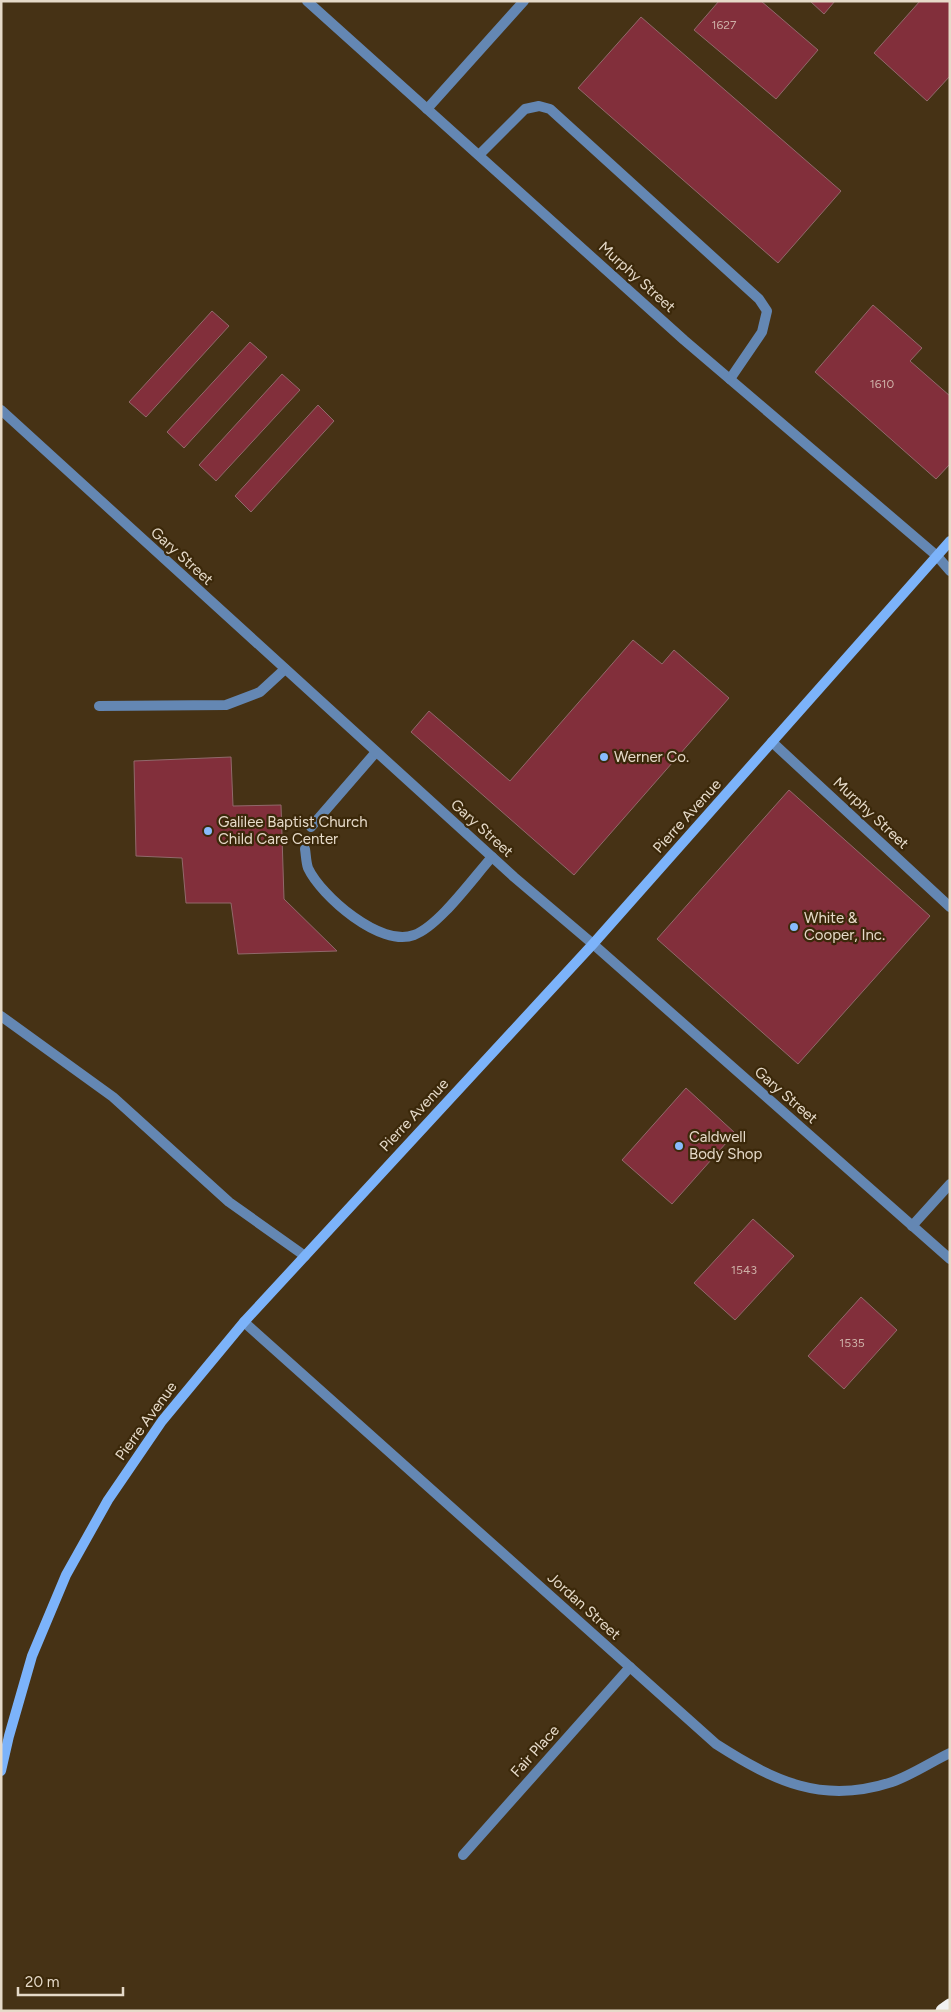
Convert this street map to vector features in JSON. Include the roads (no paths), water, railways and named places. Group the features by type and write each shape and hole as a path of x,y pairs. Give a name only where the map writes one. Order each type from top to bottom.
{"highway":[{"path":"943,2011 950,2006"}],"main road":[{"name":"Pierre Avenue","path":"1,1771 32,1656 66,1575 108,1500 162,1421 244,1322 593,944 950,541"}],"street":[{"name":"Murphy Street","path":"307,1 730,379 937,556 950,571"},
{"path":"427,109 524,1"},
{"path":"479,155 525,110 539,106 550,109 759,299 766,311 762,332 730,379"},
{"name":"Gary Street","path":"1,410 492,857 950,1259"},
{"path":"937,556 950,566"},
{"path":"99,706 226,705 260,692 285,669"},
{"name":"Murphy Street","path":"772,742 950,907"},
{"path":"311,827 376,752"},
{"path":"305,849 308,866 318,882 348,914 380,933 396,938 414,935 435,922 492,857"},
{"path":"1,1016 113,1097 229,1202 305,1256"},
{"path":"912,1226 950,1184"},
{"name":"Jordan Street","path":"244,1322 716,1744 752,1767 792,1784 817,1789 842,1790 868,1788 893,1781 950,1753"},
{"name":"Fair Place","path":"463,1855 630,1667"}],"place":[{"name":"Werner Co.","path":"604,757"},
{"name":"Galilee Baptist Church Child Care Center","path":"208,831"},
{"name":"White & Cooper, Inc.","path":"794,927"},
{"name":"Caldwell Body Shop","path":"679,1146"}]}
